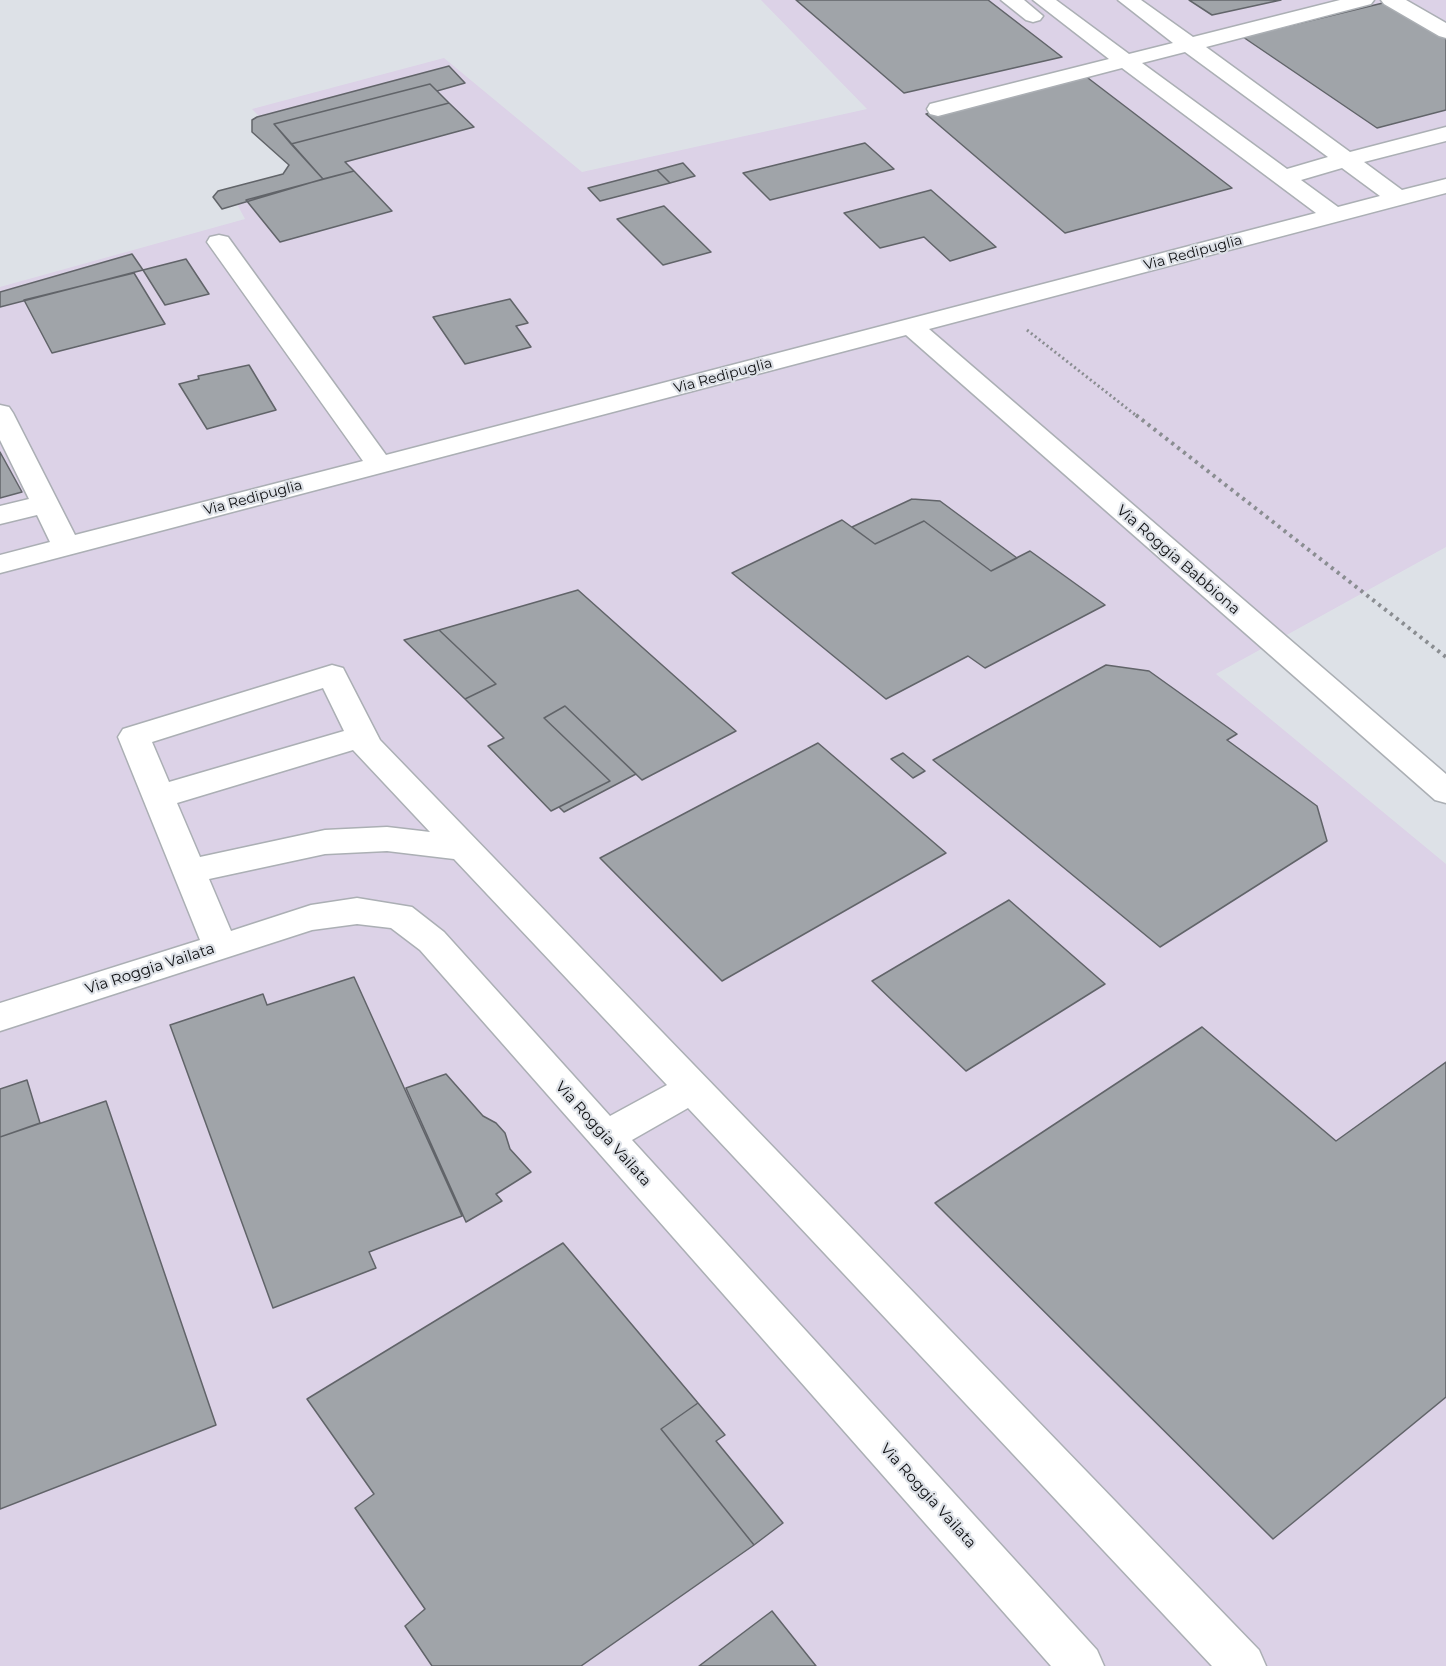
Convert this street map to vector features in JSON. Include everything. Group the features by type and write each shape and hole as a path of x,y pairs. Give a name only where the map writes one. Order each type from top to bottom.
{"street":[{"path":"1011,0 1038,8 1124,60 1285,177 1334,216"},
{"path":"1128,0 1398,198"},
{"path":"938,109 1364,0"},
{"path":"1391,0 1446,32"},
{"path":"1285,177 1446,135"},
{"name":"Via Redipuglia","path":"0,564 1446,186"},
{"path":"219,242 380,465"},
{"name":"Via Roggia Babbiona","path":"912,327 933,348 1446,792"},
{"path":"0,413 67,547"},
{"path":"0,515 45,504"},
{"path":"220,946 134,738 332,675 367,746 1235,1663"},
{"path":"158,797 362,736"},
{"path":"189,871 325,842 387,839 464,848"},
{"name":"Via Roggia Vailata","path":"0,1017 311,918 357,911 400,916 432,941 1082,1666"},
{"path":"606,1137 692,1088"}],"path":[{"path":"1023,327 1446,657"}],"shaded area":[{"path":"761,0 1446,0 1446,547 1216,674 1446,864 1446,1666 0,1666 0,287 245,219 231,193 313,171 252,109 444,58 582,172 867,109"}],"building":[{"path":"796,0 988,0 1062,57 904,93"},
{"path":"1189,0 1281,0 1212,15"},
{"path":"1387,2 1446,39 1446,110 1377,128 1243,37"},
{"path":"449,66 465,83 437,91 430,84 274,124 323,179 222,209 213,197 218,191 283,174 289,165 252,132 252,120 257,117"},
{"path":"1084,75 1232,188 1065,233 926,114"},
{"path":"430,84 449,103 291,144 274,124"},
{"path":"449,103 474,127 345,162 354,171 323,179 291,144"},
{"path":"865,143 894,169 770,200 743,173"},
{"path":"683,163 695,176 670,183 657,170"},
{"path":"657,170 670,183 600,201 588,188"},
{"path":"354,171 392,211 280,242 246,200"},
{"path":"931,190 996,247 950,261 924,237 880,248 844,213"},
{"path":"664,206 711,252 663,265 617,219"},
{"path":"132,254 143,270 0,307 0,292"},
{"path":"186,259 209,294 165,305 143,270"},
{"path":"134,273 165,324 52,353 24,300"},
{"path":"510,299 528,323 516,326 531,347 465,364 433,317"},
{"path":"249,365 276,410 207,429 179,384 199,379 198,376"},
{"path":"0,452 22,492 0,498"},
{"path":"912,499 940,501 1017,558 991,571 924,521 875,544 852,527"},
{"path":"842,520 875,544 924,521 991,571 1030,551 1105,605 985,668 968,656 886,699 732,573"},
{"path":"578,590 736,731 642,780 565,706 544,718 610,781 551,811 488,746 504,738 465,699 496,684 439,630"},
{"path":"439,630 496,684 465,699 404,640"},
{"path":"1106,665 1149,671 1237,734 1227,740 1317,806 1327,841 1160,947 933,760"},
{"path":"565,706 636,774 564,812 559,807 610,781 544,718"},
{"path":"818,743 946,853 722,981 600,858"},
{"path":"903,753 925,771 913,778 891,759"},
{"path":"1009,900 1105,984 966,1071 872,981"},
{"path":"354,977 462,1216 369,1252 376,1268 273,1308 170,1025 263,994 267,1005"},
{"path":"1202,1027 1336,1141 1446,1062 1446,1397 1273,1539 935,1203"},
{"path":"446,1074 483,1116 496,1123 505,1133 510,1149 531,1172 496,1194 502,1201 466,1222 406,1088"},
{"path":"27,1080 40,1123 0,1137 0,1089"},
{"path":"106,1101 216,1425 0,1509 0,1137"},
{"path":"563,1243 698,1403 661,1429 754,1545 581,1666 432,1666 405,1626 425,1609 355,1508 374,1494 307,1399"},
{"path":"698,1403 725,1435 716,1441 783,1523 754,1545 661,1429"},
{"path":"772,1611 816,1666 699,1666"}]}
